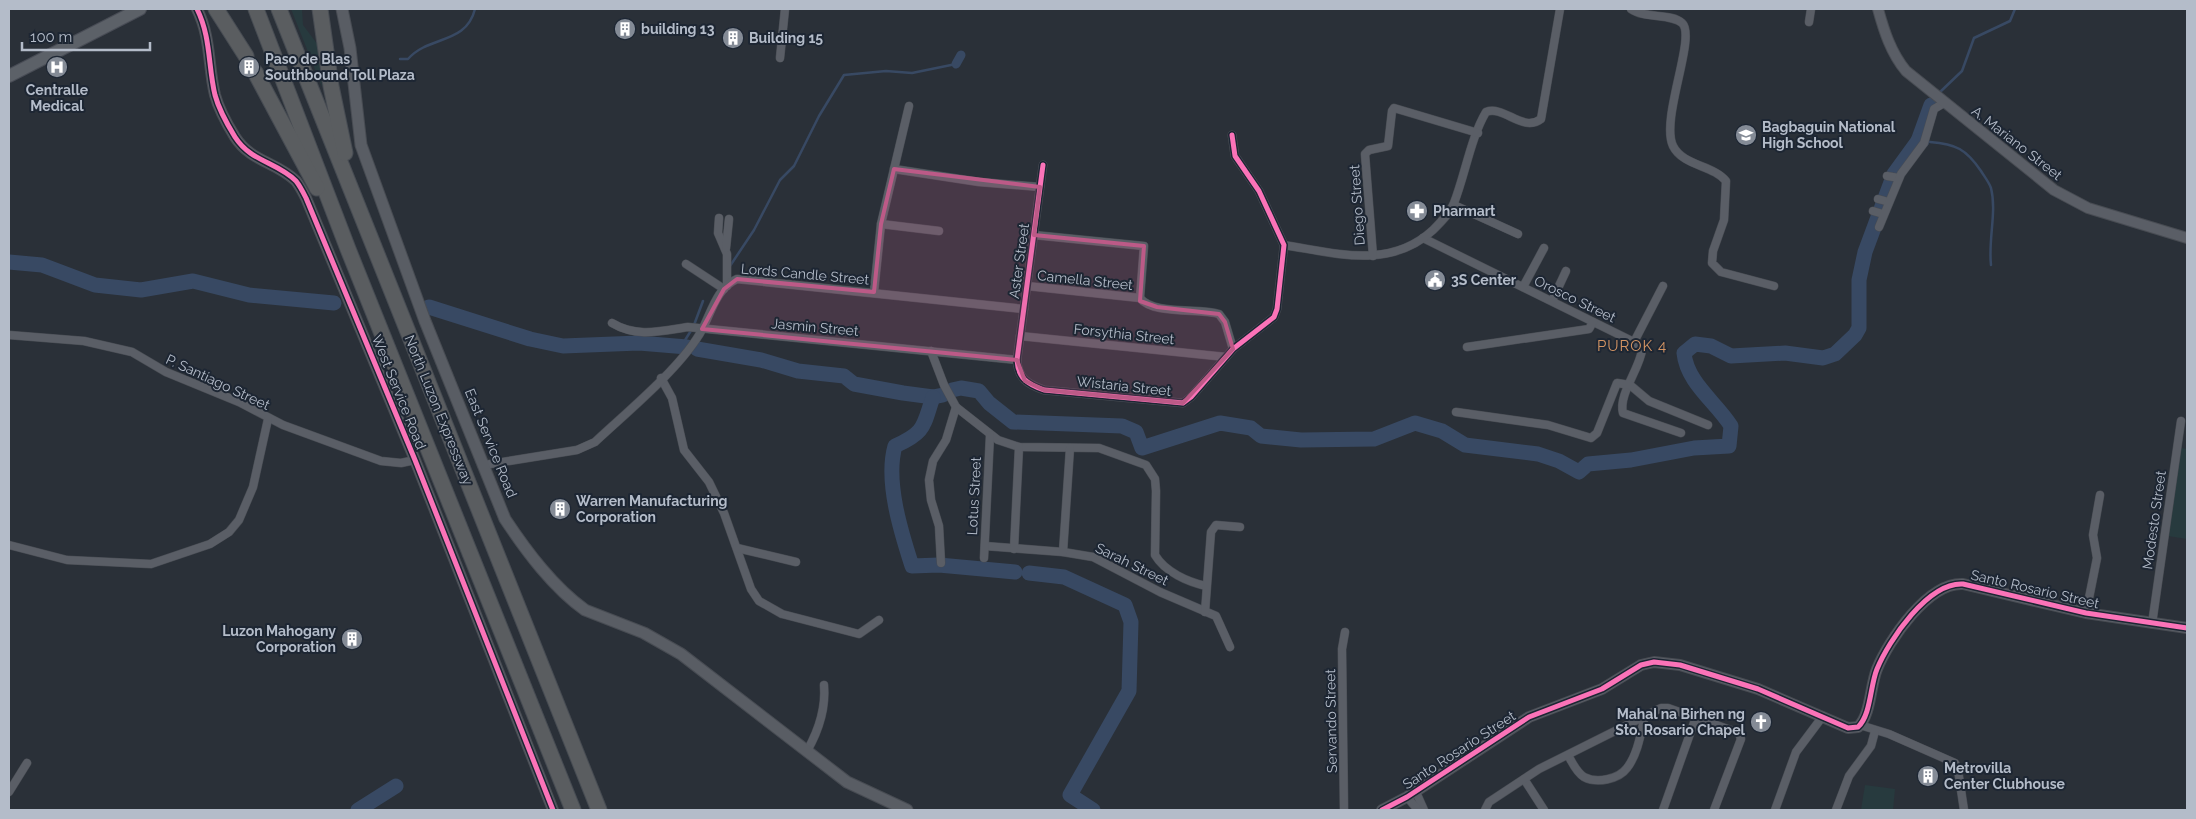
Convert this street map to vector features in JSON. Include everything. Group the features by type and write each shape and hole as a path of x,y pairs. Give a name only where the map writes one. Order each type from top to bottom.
{"highway":[{"path":"216,9 246,56"},
{"name":"North Luzon Expressway","path":"256,9 348,249 573,810"},
{"name":"North Luzon Expressway","path":"279,9 599,810"},
{"path":"320,9 336,118 359,209"},
{"path":"255,72 348,249"}],"main road":[{"path":"9,76 140,9"},
{"name":"East Service Road","path":"342,9 350,48 357,123 363,151 425,322 505,519 563,592 585,610 644,633 681,654 847,782 907,810"}],"street":[{"name":"West Service Road","path":"197,9 207,35 215,96 220,112 242,147 252,156 288,174 297,182 306,198 414,460 553,810"},
{"path":"780,58 785,9"},
{"path":"1284,246 1373,256 1398,252 1423,238 1444,219 1454,205 1483,117 1490,111 1527,124 1535,123 1541,119 1560,9"},
{"path":"1630,9 1640,14 1678,20 1685,29 1684,51 1669,129 1673,146 1679,154 1694,163 1722,175 1726,181 1724,220 1713,251 1712,263 1721,272 1774,286"},
{"path":"1809,22 1811,9"},
{"name":"A. Mariano Street","path":"1878,9 1889,42 1898,61 1940,99 2038,178 2070,200 2105,214 2187,238"},
{"path":"1879,228 1879,212 1894,177 1924,143 1934,109 1940,99"},
{"path":"874,292 881,224 909,106"},
{"name":"Diego Street","path":"1373,256 1366,154 1369,150 1388,146 1392,111 1394,108 1478,132"},
{"path":"1226,357 1274,317 1284,246 1259,191 1235,156 1232,135"},
{"name":"Aster Street","path":"1016,360 1043,165"},
{"path":"894,169 980,182 1040,187"},
{"path":"1454,205 1518,234"},
{"path":"719,218 718,233 726,250"},
{"path":"725,288 729,218"},
{"path":"881,224 939,231"},
{"path":"1034,235 1144,246 1140,298"},
{"name":"Orosco Street","path":"1423,238 1634,342"},
{"path":"1523,287 1544,248"},
{"path":"686,264 725,288"},
{"path":"1552,301 1566,271"},
{"name":"Lords Candle Street","path":"484,465 583,449 595,442 686,354 725,288 733,281 742,279 1024,309"},
{"name":"Camella Street","path":"1027,286 1140,298 1144,303 1156,307 1218,314 1225,322 1233,350"},
{"path":"1663,286 1634,342 1636,347 1642,350 1622,408 1623,413 1681,433"},
{"path":"1467,347 1589,329 1593,322"},
{"name":"Jasmin Street","path":"612,323 626,331 639,332 688,326 702,329 1016,360"},
{"name":"P. Santiago Street","path":"9,335 84,341 132,352 166,372 239,402 268,419 381,461 401,463 414,460"},
{"name":"Forsythia Street","path":"1020,336 1226,357"},
{"path":"931,351 944,385 956,406 990,435 1008,445 1020,447 1099,448 1146,464 1155,479 1155,555 1163,565 1181,577 1206,586"},
{"name":"Wistaria Street","path":"1016,360 1020,376 1032,386 1044,390 1182,403 1191,397 1226,357"},
{"path":"661,378 672,398 684,450 709,482 737,548 751,589 759,601 768,608 782,614 859,634 879,620"},
{"path":"1456,412 1548,425 1591,438 1597,433 1617,383 1630,385 1649,401 1708,425"},
{"path":"941,563 939,526 931,500 928,480 933,461 946,440 956,406"},
{"path":"9,544 67,560 151,564 210,544 230,532 240,520 254,487 268,419"},
{"name":"Modesto Street","path":"2152,624 2181,421"},
{"name":"Lotus Street","path":"984,558 990,435"},
{"path":"1014,548 1020,447"},
{"path":"1063,552 1070,448"},
{"path":"2086,613 2097,558 2093,535 2100,495"},
{"path":"1205,612 1211,532 1216,525 1240,527"},
{"name":"Sarah Street","path":"985,546 1063,552 1093,557 1219,620 1230,647"},
{"path":"737,548 796,562"},
{"name":"Santo Rosario Street","path":"1382,810 1416,792 1535,714 1602,689 1641,665 1654,662 1680,665 1718,676 1780,697 1848,728 1854,728 1860,725 1877,669 1891,641 1917,609 1950,584 1963,584 2086,613 2187,628"},
{"name":"Servando Street","path":"1344,810 1342,649 1345,632"},
{"path":"807,751 819,727 824,710 824,685"},
{"path":"1485,809 1524,779 1645,715 1661,708 1668,708 1736,730 1741,736 1714,810"},
{"path":"1568,755 1575,768 1584,777 1607,779 1618,776 1627,768 1633,755 1645,715"},
{"path":"1775,810 1796,752 1823,716"},
{"path":"1663,810 1696,717"},
{"path":"1860,725 1955,762 1964,810"},
{"path":"1836,810 1849,776 1870,746 1875,731"},
{"path":"9,792 27,764"},
{"path":"1524,779 1544,810"},
{"path":"1416,792 1424,810"},
{"path":"1407,797 1418,810"}],"highlighted area":[{"path":"894,169 1040,187 1034,235 1144,246 1140,301 1157,307 1219,314 1225,322 1233,349 1183,403 1044,390 1025,381 1017,360 702,329 724,289 737,279 874,292 881,224"}],"green space":[{"path":"291,9 302,9 303,25 318,45 322,87"},
{"path":"2181,448 2187,449 2187,539 2168,536"},
{"path":"1865,785 1895,789 1893,810 1861,810"}],"waterway":[{"path":"400,59 408,59 426,46 464,29 475,9"},
{"path":"1939,93 1962,71 1974,38 2010,21 2015,9"},
{"path":"956,64 961,55"},
{"path":"730,266 754,230 780,180 794,166 819,116 844,75 886,71 912,73 956,64"},
{"path":"1931,105 1936,98"},
{"path":"1918,141 1931,105"},
{"path":"952,390 961,388 979,391 989,403 1013,422 1122,426 1136,432 1142,448 1220,423 1251,428 1261,436 1301,440 1374,439 1415,423 1442,431 1465,445 1538,454 1559,461 1579,472 1588,464 1631,460 1694,448 1729,446 1731,426 1690,374 1684,353 1695,344 1711,346 1731,356 1785,353 1823,358 1835,354 1855,335 1859,328 1859,280 1865,252 1894,174 1918,141 1922,141"},
{"path":"1930,142 1947,144 1960,149 1976,164 1991,188 1993,197 1991,265"},
{"path":"9,262 42,265 95,285 141,290 193,281 249,295 334,303"},
{"path":"694,325 703,301"},
{"path":"429,307 530,339 563,346 639,343 687,347"},
{"path":"682,345 692,329"},
{"path":"697,349 761,360 798,371 844,376 854,384 933,397 943,395"},
{"path":"933,397 922,427 913,437 895,446 892,460 893,490 896,506 912,566 939,565 1015,572"},
{"path":"1029,573 1064,577 1125,605 1131,622 1129,691 1070,795 1093,810"},
{"path":"358,810 396,786"}],"cycle path":[{"path":"197,9 205,30 215,95 229,127 241,145 249,152 296,181 306,198 415,460 553,810"},
{"path":"1043,165 1017,360 1019,371 1028,383 1044,390 1183,403 1191,397 1233,349 1274,317 1277,309 1284,245 1259,191 1235,156 1232,135"},
{"path":"1382,810 1407,797 1529,717 1602,689 1641,665 1654,662 1680,665 1758,689 1848,728 1858,727 1868,708 1877,669 1900,629 1924,602 1936,592 1950,586 1963,584 2086,613 2187,628"}],"place":[{"name":"building 13","path":"625,29"},
{"name":"Building 15","path":"733,38"},
{"name":"Centralle Medical","path":"57,67"},
{"name":"Paso de Blas Southbound Toll Plaza","path":"249,67"},
{"name":"Bagbaguin National High School","path":"1746,135"},
{"name":"Pharmart","path":"1417,211"},
{"name":"3S Center","path":"1435,280"},
{"name":"Warren Manufacturing Corporation","path":"560,509"},
{"name":"Luzon Mahogany Corporation","path":"352,639"},
{"name":"Mahal na Birhen ng Sto. Rosario Chapel","path":"1761,722"},
{"name":"Metrovilla Center Clubhouse","path":"1928,776"}],"district":[{"name":"PUROK 4","path":"1632,346"}]}
